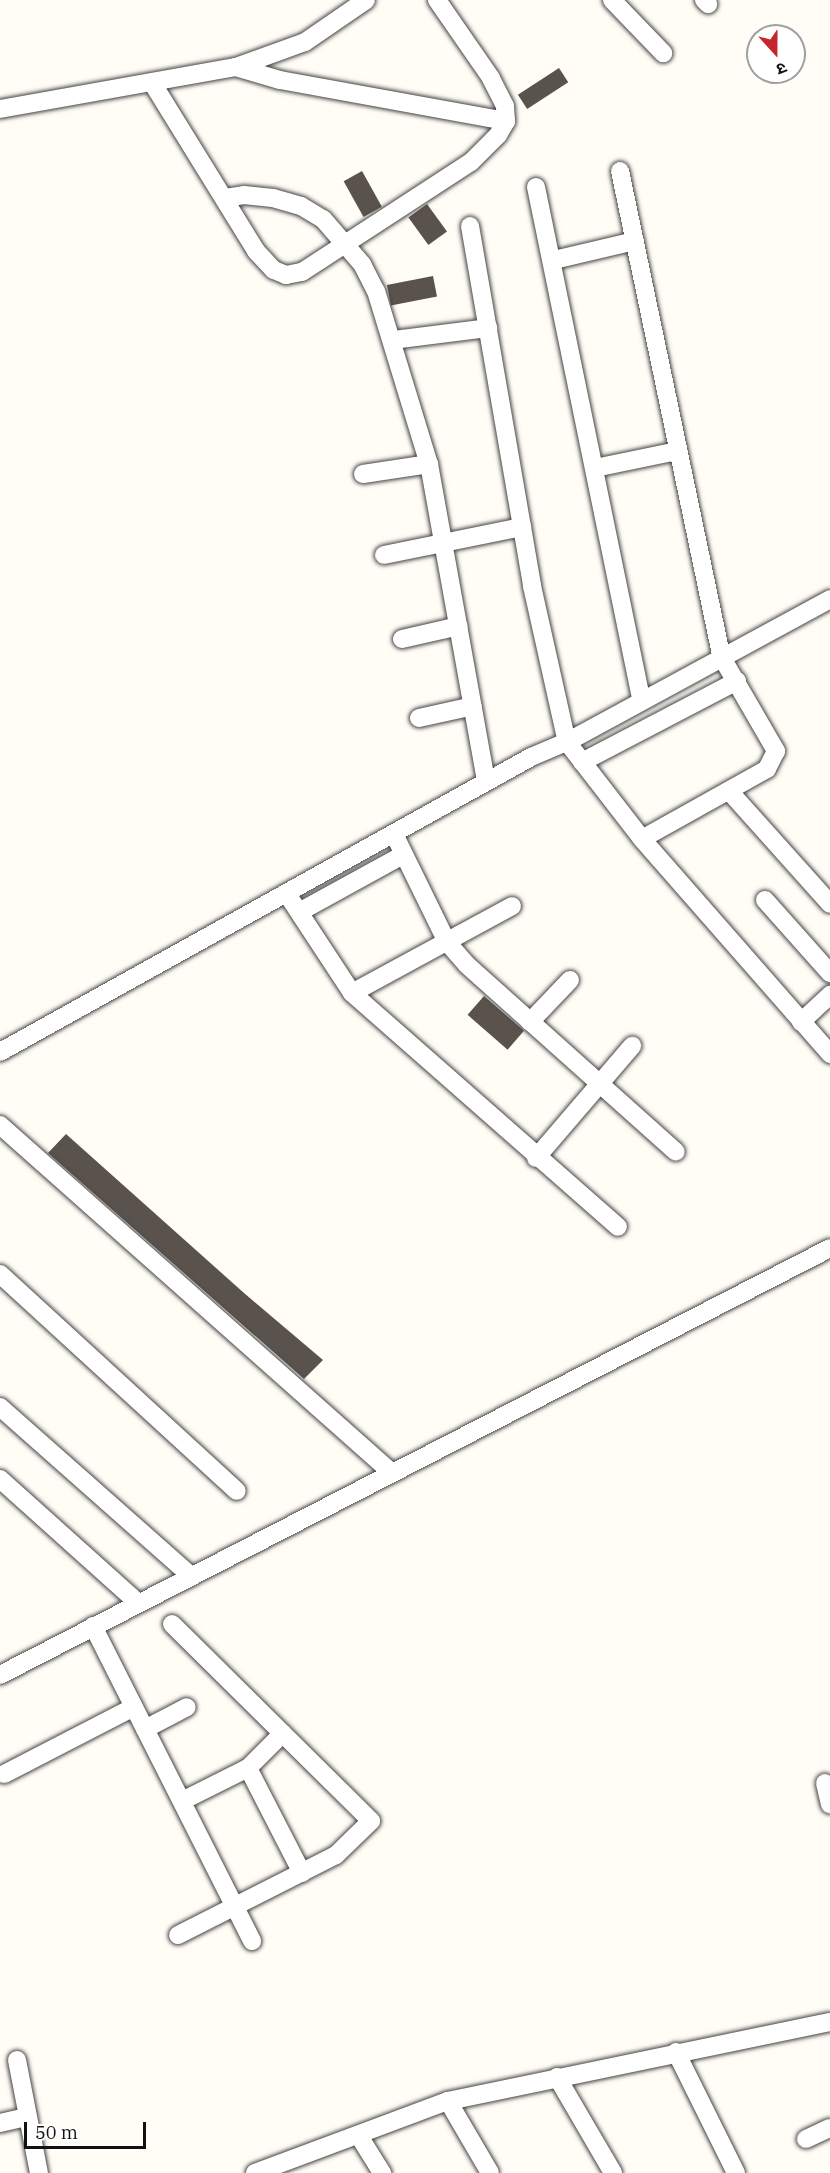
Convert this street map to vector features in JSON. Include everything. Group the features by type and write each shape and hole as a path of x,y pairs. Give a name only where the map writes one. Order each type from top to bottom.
{"street":[{"path":"0,109 236,68 305,42 366,0"},
{"path":"153,84 256,251 280,273 302,272 471,162 498,135 506,121 505,106 491,78 436,0"},
{"path":"612,0 663,53"},
{"path":"236,68 280,80 506,121"},
{"path":"620,171 721,657 776,751 767,769 730,792 642,839"},
{"path":"536,187 554,260 641,698"},
{"path":"225,198 244,195 302,206 323,219 345,243 376,291 393,340 405,393 429,464 486,782"},
{"path":"470,226 522,527 567,742 642,839 830,1054"},
{"path":"554,260 635,241"},
{"path":"393,340 488,328"},
{"path":"595,468 677,451"},
{"path":"363,474 429,464"},
{"path":"384,555 522,527"},
{"path":"0,1052 395,836 486,782 567,742 641,698 830,598"},
{"path":"402,639 459,626"},
{"path":"582,762 737,681"},
{"path":"419,718 473,706"},
{"path":"730,792 830,904"},
{"path":"395,836 447,942 598,1085 676,1152"},
{"path":"301,911 403,855"},
{"path":"287,894 301,911 352,993 536,1158 618,1227"},
{"path":"765,900 830,973"},
{"path":"352,993 512,906"},
{"path":"530,1022 570,980"},
{"path":"801,1022 830,995"},
{"path":"536,1158 632,1046"},
{"path":"0,1125 391,1472"},
{"path":"0,1675 830,1248"},
{"path":"0,1274 237,1491"},
{"path":"0,1407 191,1576"},
{"path":"0,1479 138,1603"},
{"path":"172,1624 371,1821 336,1855 178,1935"},
{"path":"93,1626 252,1941"},
{"path":"4,1774 134,1707"},
{"path":"145,1729 187,1707"},
{"path":"182,1802 249,1768 283,1733"},
{"path":"249,1768 302,1873"},
{"path":"825,1783 830,1804"},
{"path":"257,2173 448,2101 676,2052 830,2022"},
{"path":"676,2052 736,2173"},
{"path":"17,2060 26,2117 39,2173"},
{"path":"557,2077 612,2173"},
{"path":"448,2101 490,2173"},
{"path":"0,2123 26,2117"},
{"path":"806,2139 830,2128"},
{"path":"359,2136 382,2173"}],"building":[{"path":"559,68 568,82 527,109 518,95"},
{"path":"362,171 382,207 364,217 344,181"},
{"path":"427,204 447,232 428,245 408,218"},
{"path":"433,276 437,297 391,306 387,285"},
{"path":"484,996 524,1031 508,1050 468,1015"},
{"path":"66,1134 244,1293 323,1360 304,1379 48,1153"}]}
